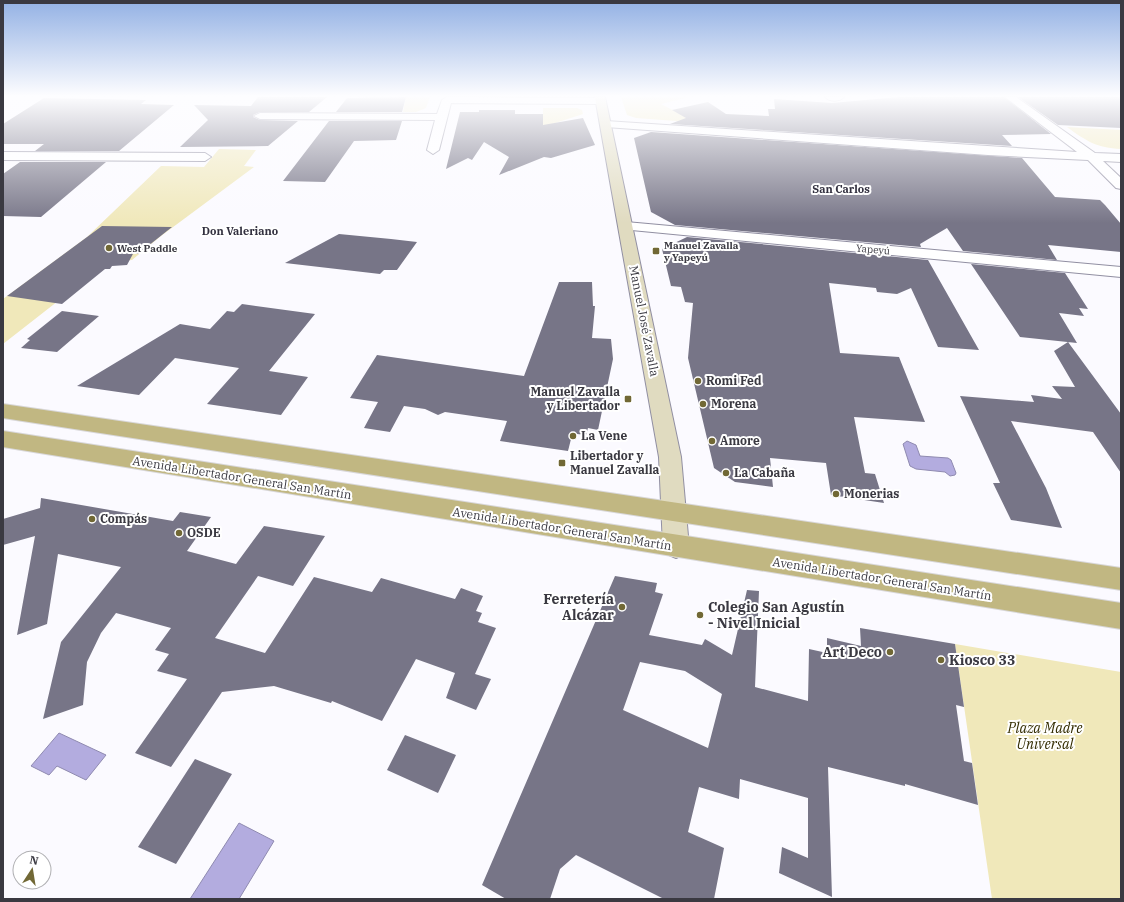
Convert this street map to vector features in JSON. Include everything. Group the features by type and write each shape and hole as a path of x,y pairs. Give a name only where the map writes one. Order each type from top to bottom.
{"main road":[{"path":"3,411 1121,579"},
{"name":"Avenida Libertador General San Martín","path":"3,439 676,547 1121,616"}],"street":[{"path":"433,150 436,139"},
{"name":"Manuel José Zavalla","path":"609,139 670,457 676,547"},
{"path":"823,139 1121,158"},
{"path":"1068,139 1091,156 1121,185"},
{"path":"3,156 205,158"},
{"name":"Yapeyú","path":"626,226 1121,272"}],"green space":[{"path":"1085,139 1121,139 1121,149 1105,147"},
{"name":"West Paddle","path":"219,149 256,150 244,166 254,167 161,236 132,260 108,262 3,344 3,299 87,237 161,166 204,167"},
{"name":"Plaza Madre Universal","path":"955,644 1121,672 1121,899 992,899"}],"shaded area":[{"path":"907,441 916,445 920,456 948,458 951,460 956,473 955,475 950,476 945,472 916,469 910,466 903,444"},
{"path":"59,733 106,755 86,780 57,766 49,775 31,766"},
{"path":"239,823 274,841 239,899 190,899"}],"building":[{"path":"3,139 133,139 119,151 35,151 44,144 3,144"},
{"path":"188,139 276,139 268,146 180,147"},
{"path":"315,139 396,139 354,141 325,182 283,181"},
{"path":"453,139 592,139 595,145 551,158 544,157 499,175 509,157 484,142 472,160 468,158 446,169"},
{"path":"634,139 752,139 1022,158 1055,197 1100,200 1121,224 1121,252 1048,245 1057,260 963,251 947,228 920,244 921,247 675,225 651,212"},
{"path":"905,139 1006,139 1012,146"},
{"path":"20,162 106,162 41,217 3,216 3,174"},
{"path":"102,226 172,227 138,254 134,252 127,265 112,266 110,269 105,269 62,304 7,296"},
{"path":"339,234 417,242 397,270 384,270 380,274 285,263"},
{"path":"687,237 928,260 979,350 938,347 911,288 897,294 877,292 876,288 829,283 840,353 899,357 925,422 854,417 865,473 875,474 884,503 831,495 826,463 770,458 773,487 735,482 714,468 688,358 693,303 685,302 681,287 671,286 662,249"},
{"path":"971,264 1065,273 1088,309 1079,308 1084,316 1059,313 1077,343 1020,337"},
{"path":"559,282 592,282 593,306 595,306 592,338 611,339 613,359 598,430 588,428 586,435 577,434 575,440 571,439 568,451 500,441 507,421 445,412 438,415 425,409 404,406 390,432 364,428 378,402 350,398 377,355 524,376"},
{"path":"242,304 315,314 269,371 308,377 281,415 207,404 239,368 175,358 139,395 77,386 180,324 210,329 227,311 234,312"},
{"path":"62,311 99,316 57,352 21,348 30,340 27,339"},
{"path":"1068,342 1121,414 1121,473 1093,432 1011,421 1046,488 1062,528 1011,520 993,483 1000,483 960,396 1034,402 1031,395 1062,399 1052,386 1075,387 1054,351"},
{"path":"41,498 173,521 180,512 211,517 187,551 236,564 264,526 325,536 293,586 258,576 215,638 265,653 314,577 372,592 381,578 455,599 461,588 483,596 476,611 482,613 478,622 496,628 475,674 491,679 476,710 446,698 455,673 416,659 382,721 332,701 331,703 274,686 222,692 171,767 135,753 187,679 157,671 169,654 155,650 171,628 116,613 101,633 87,662 83,705 43,719 61,642 121,567 58,554 47,624 17,635 35,536 3,545 3,519 40,508"},
{"path":"615,576 657,583 655,592 663,594 649,635 702,645 705,639 732,655 747,590 759,591 755,687 808,701 809,649 827,653 827,638 861,646 860,628 955,644 964,707 956,705 964,761 972,763 978,805 905,784 905,786 828,767 832,897 779,873 782,847 808,858 808,798 740,779 739,799 699,787 688,832 724,848 714,899 664,899 576,855 560,869 550,899 506,899 482,885","holes":["640,662 685,671 722,694 708,748 623,710"]},
{"path":"405,735 456,755 438,793 387,770"},
{"path":"195,759 232,774 176,864 138,847"}],"place":[{"name":"West Paddle","path":"109,248"},
{"name":"Manuel Zavalla y Yapeyú","path":"656,251"},
{"name":"Romi Fed","path":"698,381"},
{"name":"Manuel Zavalla y Libertador","path":"628,399"},
{"name":"Morena","path":"703,404"},
{"name":"La Vene","path":"573,436"},
{"name":"Amore","path":"712,441"},
{"name":"Libertador y Manuel Zavalla","path":"562,463"},
{"name":"La Cabaña","path":"726,473"},
{"name":"Monerias","path":"836,494"},
{"name":"Compás","path":"92,519"},
{"name":"OSDE","path":"179,533"},
{"name":"Ferretería Alcázar","path":"622,607"},
{"name":"Colegio San Agustín - Nivel Inicial","path":"700,615"},
{"name":"Art Deco","path":"890,652"},
{"name":"Kiosco 33","path":"941,660"}],"district":[{"name":"San Carlos","path":"841,189"},
{"name":"Don Valeriano","path":"240,231"}]}
